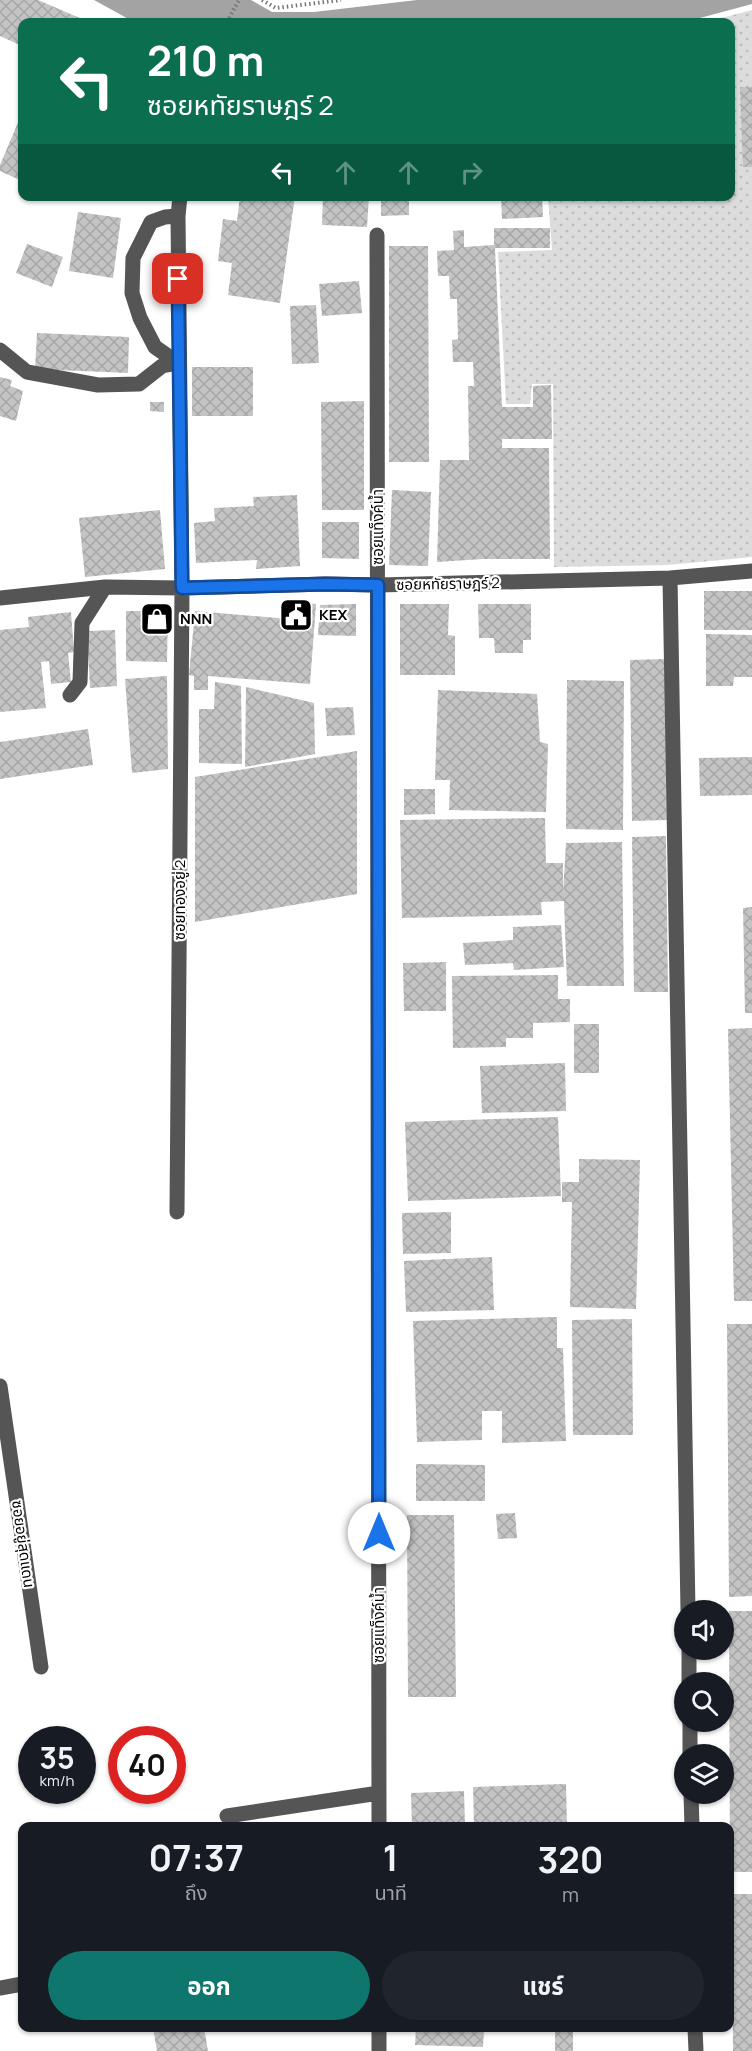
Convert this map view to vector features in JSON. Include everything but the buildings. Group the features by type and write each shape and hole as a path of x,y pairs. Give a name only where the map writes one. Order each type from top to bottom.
{"street":[{"name":"ซอยทองอยู่ 2","path":"177,1212 182,588 178,363 180,201"},
{"path":"178,216 165,217 151,222 133,258 132,293 140,318 155,347 178,363"},
{"name":"ซอยแท็งค์น้ำ","path":"377,235 379,1822"},
{"path":"0,350 27,372 98,385 139,384 162,366 178,363"},
{"name":"ซอยหทัยราษฎร์ 2","path":"0,598 105,587 378,585 670,578 752,572"},
{"path":"670,578 688,1600"},
{"path":"70,695 80,682 82,623 105,587"},
{"name":"ซอยอยู่สุดแดน","path":"0,1386 41,1666"},
{"path":"227,1816 379,1793"},
{"path":"691,1804 692,1822"},
{"path":"0,1988 18,1985"},
{"path":"379,2032 379,2051"},
{"path":"695,2032 696,2051"}],"path":[{"path":"229,18 239,0"},
{"path":"262,0 276,8 341,0"}],"shaded area":[{"path":"94,0 251,0 272,12 314,12 417,0 752,0 752,4 700,18 127,18"},
{"path":"752,10 752,557 668,565 554,567 553,384 532,384 530,404 506,404 498,252 552,250 548,201 735,201 735,18 721,18"}],"place":[{"name":"KEX","path":"296,615"},
{"name":"NNN","path":"157,619"}],"route":[{"path":"178,279 182,588 378,585 379,1533"}]}
